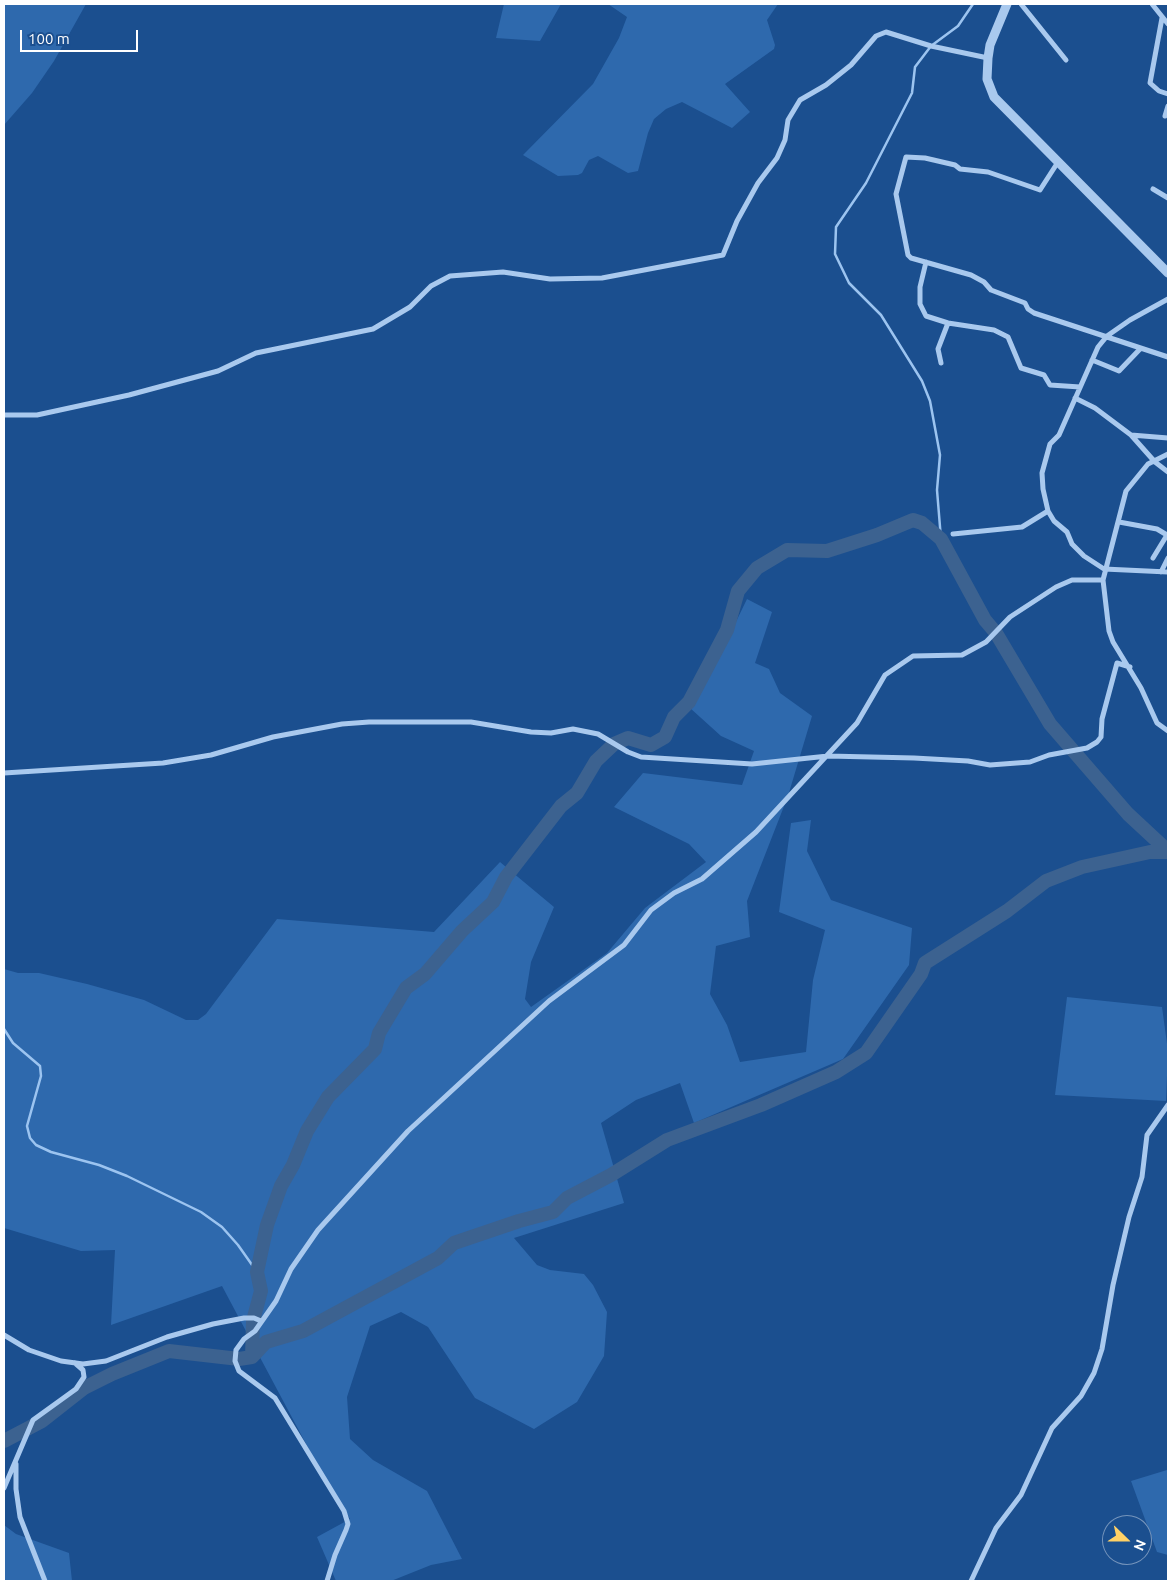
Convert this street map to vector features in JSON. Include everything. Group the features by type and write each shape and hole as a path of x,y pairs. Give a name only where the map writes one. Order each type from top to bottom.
{"street":[{"path":"1007,4 990,45 988,58 987,79 994,97 1168,273"},
{"path":"1021,4 1066,60"},
{"path":"1152,4 1168,24"},
{"path":"1162,18 1150,83 1159,91 1168,94"},
{"path":"4,415 36,415 129,395 203,376 256,354 373,329 410,307 431,286 450,276 503,272 550,279 602,278 724,255 741,214 758,183 777,158 785,140 788,120 800,100 826,85 851,65 876,36 886,32 931,46 988,58"},
{"path":"1165,116 1168,106"},
{"path":"1058,162 1040,190 988,172 960,169 955,165 925,158 906,157 897,182 897,209 908,255 911,258 971,275 984,282 991,290 1025,303 1028,309 1034,313 1168,357"},
{"path":"1153,189 1168,198"},
{"path":"926,262 920,287 920,304 926,316 948,323 994,330 1008,336 1021,368 1044,375 1050,385 1080,387"},
{"path":"1168,299 1107,336 1092,360 1059,435 1050,444 1043,465 1043,489 1048,511 1054,521 1067,532 1072,544 1084,556 1104,570 1168,572"},
{"path":"941,363 938,349 948,323"},
{"path":"1092,360 1119,371 1140,349"},
{"path":"1076,398 1094,408 1131,435 1168,472"},
{"path":"1131,435 1168,438"},
{"path":"1168,454 1156,462 1148,464 1126,491 1119,522 1104,570 1103,580 1109,631 1113,642 1130,667 1157,723 1168,731"},
{"path":"953,534 1022,527 1048,511"},
{"path":"1119,522 1157,529 1168,535 1152,558"},
{"path":"1161,572 1168,558"},
{"path":"327,1581 348,1524 344,1511 275,1398 239,1371 235,1361 236,1350 276,1301 291,1269 318,1230 408,1131 549,1001 624,945 651,910 674,893 702,879 756,832 857,723 886,675 913,656 962,655 986,642 1010,617 1056,587 1072,580 1103,580"},
{"path":"4,773 163,763 211,755 273,737 342,724 369,722 471,722 531,732 551,733 573,729 598,734 628,752 641,757 752,764 828,756 914,758 990,765 1030,762 1049,755 1087,748 1101,737 1102,719 1117,663 1130,667"},
{"path":"971,1581 996,1528 1021,1495 1052,1428 1081,1396 1094,1373 1102,1349 1113,1285 1129,1218 1142,1177 1147,1135 1168,1104"},
{"path":"4,1335 29,1350 61,1361 75,1363 106,1361 167,1336 213,1324 244,1318 261,1321"},
{"path":"4,1488 33,1420 76,1389 84,1377 84,1370 75,1363"},
{"path":"16,1460 16,1489 20,1517 45,1581"}],"shaded area":[{"path":"4,4 86,4 54,61 32,93 4,125"},
{"path":"504,4 561,4 540,41 496,38"},
{"path":"608,4 778,4 767,20 775,45 774,49 725,84 750,112 732,128 682,102 666,109 654,119 648,133 638,171 628,173 598,156 589,160 582,173 578,175 558,176 523,155 593,84 619,38 627,17"},
{"path":"747,599 772,612 755,663 769,669 780,693 812,716 788,796 747,901 750,937 716,946 710,994 727,1025 740,1062 806,1052 813,980 825,930 779,912 791,823 811,820 807,851 831,900 912,928 909,965 843,1059 694,1123 680,1083 636,1100 601,1123 624,1203 514,1238 537,1265 550,1270 584,1274 593,1285 607,1312 604,1356 577,1402 534,1429 475,1398 428,1327 401,1312 370,1326 347,1397 350,1439 373,1460 427,1491 462,1559 431,1565 391,1581 336,1581 317,1537 350,1519 313,1457 222,1286 111,1325 115,1250 81,1251 4,1228 4,969 18,973 39,973 87,984 144,1000 186,1020 198,1020 206,1014 277,919 434,932 500,862 554,907 531,962 525,999 531,1007 607,953 645,908 706,862 689,844 614,807 643,773 742,785 754,751 721,736 690,708 717,661"},
{"path":"1067,997 1162,1007 1168,1051 1166,1101 1055,1095"},
{"path":"1168,1467 1168,1555 1157,1552 1152,1538 1152,1515 1143,1515 1131,1481 1167,1470"},
{"path":"4,1525 16,1534 69,1553 72,1581 4,1581"}],"waterway":[{"path":"941,539 937,490 940,455 930,401 922,381 881,315 849,283 835,254 836,227 866,183 912,93 915,67 931,46 958,26 973,4"},
{"path":"252,1357 253,1321 261,1291 257,1272 267,1225 281,1186 293,1165 307,1131 328,1097 375,1049 379,1033 406,988 425,974 462,931 493,902 506,877 561,806 577,793 596,761 614,744 628,738 651,745 665,737 674,717 689,702 727,630 738,591 757,568 787,550 827,551 877,535 913,520 922,523 941,539 985,620 996,633 1050,724 1128,814 1168,851"},
{"path":"4,1441 42,1421 84,1388 112,1374 169,1351 239,1359 252,1357 266,1342 303,1331 438,1258 454,1243 519,1221 553,1212 567,1198 611,1175 667,1140 761,1105 836,1072 866,1053 921,974 925,963 1007,911 1046,881 1082,867 1150,852 1168,852"},
{"path":"4,1029 13,1043 40,1066 41,1076 27,1126 30,1138 36,1145 51,1152 99,1165 127,1176 201,1212 222,1227 238,1245 257,1272"}]}
